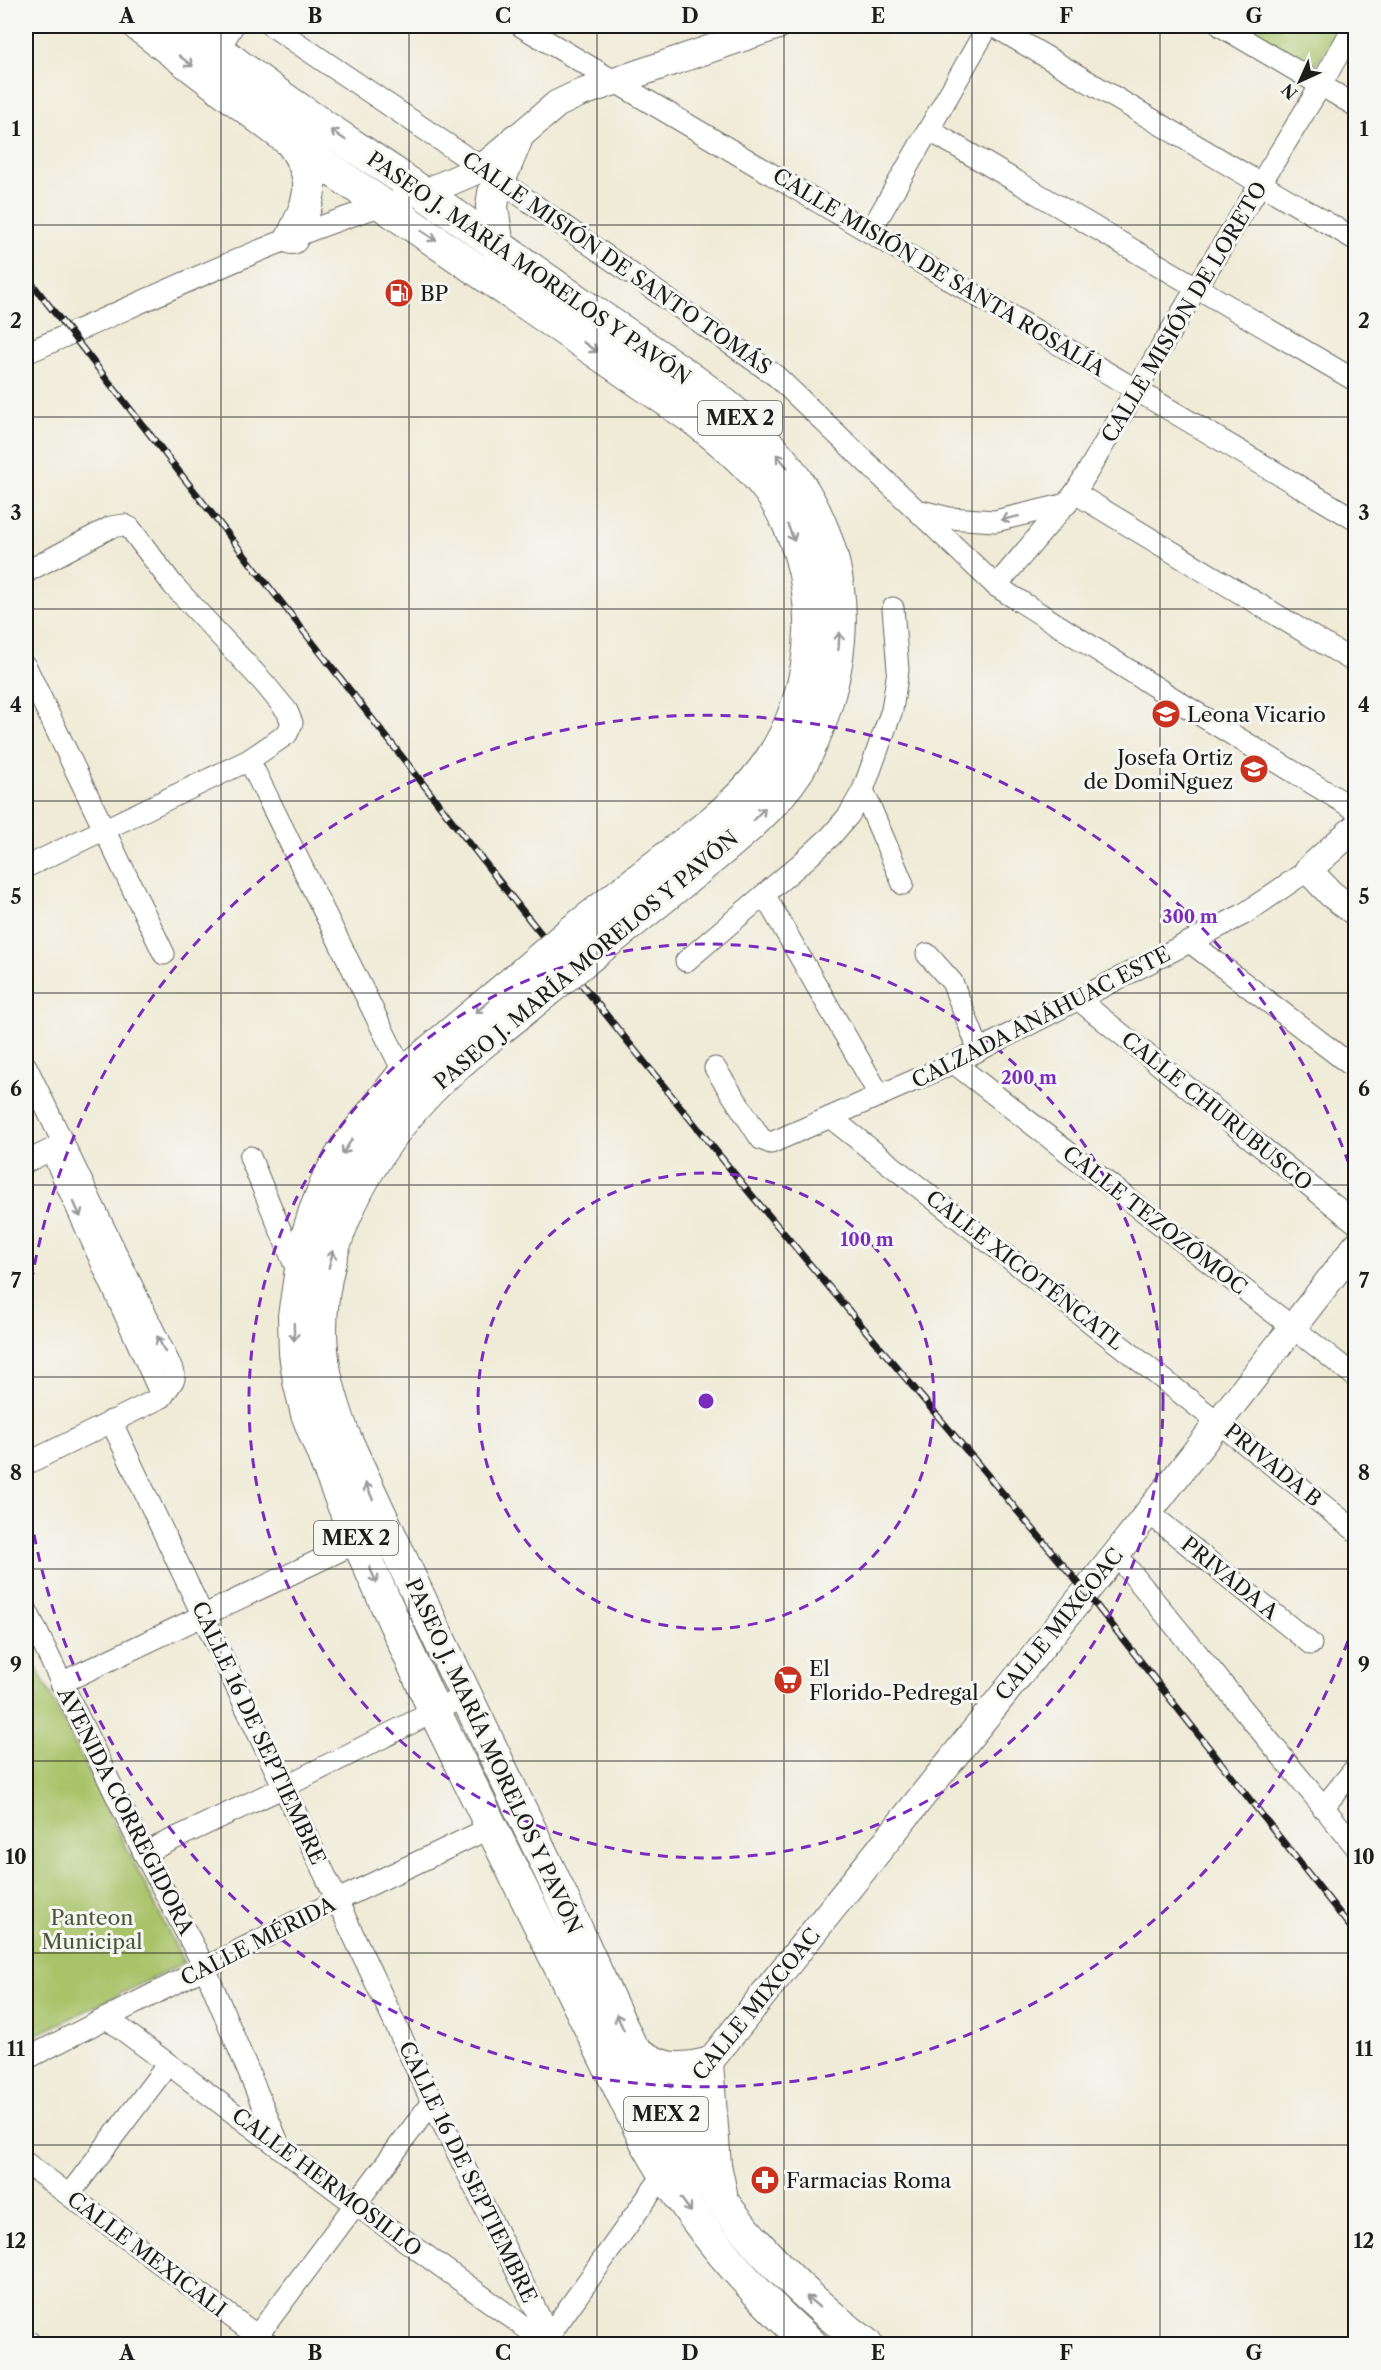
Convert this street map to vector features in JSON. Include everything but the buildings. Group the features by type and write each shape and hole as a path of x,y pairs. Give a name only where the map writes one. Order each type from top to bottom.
{"highway":[{"name":"PASEO J. MARÍA MORELOS Y PAVÓN","path":"139,26 290,141 653,390 723,441 768,490 790,529 802,565 810,619 807,669 796,707 774,754 763,771 711,823 536,982 430,1089 378,1152 347,1210 336,1239 323,1304 322,1342 324,1370 339,1422 465,1696 633,2050 667,2115 705,2177 760,2247 803,2293 859,2343"},
{"name":"PASEO J. MARÍA MORELOS Y PAVÓN","path":"190,26 226,38 260,82 424,193 723,403 764,441 791,472 817,514 827,537 840,595 839,652 830,693 814,741 798,770 783,789 728,845 578,946"},
{"path":"498,247 490,174 516,140"},
{"path":"290,141 302,157 308,171 309,185 308,199 292,238"},
{"name":"PASEO J. MARÍA MORELOS Y PAVÓN","path":"536,982 404,1073 362,1125 328,1179 308,1233 299,1275 294,1327 299,1381 308,1414 358,1542 435,1712 644,2138 664,2174 732,2265 777,2314 811,2344"},
{"path":"633,2050 661,2066 674,2069 707,2064 715,2164 723,2200"}],"main road":[{"path":"516,140 557,104 615,80 777,26"},
{"path":"424,193 490,174"},
{"name":"CALZADA ANÁHUAC ESTE","path":"1308,870 1356,827"},
{"path":"1308,870 1331,894 1356,913"},
{"name":"CALLE MIXCOAC","path":"644,2138 667,2115 1116,1554 1356,1246"}],"street":[{"name":"CALLE MISIÓN DE SANTO TOMÁS","path":"272,26 490,174 776,376 996,586 1177,701 1356,810"},
{"name":"CALLE MISIÓN DE SANTA ROSALÍA","path":"521,26 1356,520"},
{"path":"870,232 988,26"},
{"path":"994,26 1356,240"},
{"path":"1221,26 1356,106"},
{"name":"CALLE MISIÓN DE LORETO","path":"996,586 1071,499 1321,85 1354,26"},
{"path":"929,130 1356,381"},
{"path":"26,353 292,238 382,205 424,193"},
{"path":"916,510 949,518 995,521 1071,499 1356,663"},
{"path":"26,572 111,527 124,525 135,533 173,585 264,683 287,711 292,723 287,734 249,760 26,867"},
{"path":"686,961 765,896 831,836 849,815 863,790 892,710 898,670 893,608"},
{"path":"26,668 164,954"},
{"path":"249,760 404,1073"},
{"path":"863,790 903,884"},
{"name":"CALZADA ANÁHUAC ESTE","path":"715,1068 761,1139 771,1143 954,1063 1079,1000 1244,915 1308,870"},
{"path":"765,896 880,1096"},
{"path":"1190,942 1356,1069"},
{"path":"927,954 952,982 979,1050"},
{"name":"CALLE CHURUBUSCO","path":"1079,1000 1356,1223"},
{"name":"CALLE TEZOZÓMOC","path":"954,1063 1356,1377"},
{"path":"26,1066 57,1147 162,1396 26,1464"},
{"path":"26,1100 57,1147"},
{"name":"CALLE XICOTÉNCATL","path":"831,1118 1218,1422"},
{"path":"26,1162 57,1147"},
{"path":"250,1156 299,1275"},
{"name":"CALLE 16 DE SEPTIEMBRE","path":"111,1421 546,2342"},
{"name":"PRIVADA B","path":"1218,1422 1356,1531"},
{"name":"PRIVADA A","path":"1148,1512 1311,1644"},
{"path":"61,1683 358,1542"},
{"path":"1116,1554 1356,1847"},
{"name":"AVENIDA CORREGIDORA","path":"26,1609 144,1853 205,1968 280,2147"},
{"path":"144,1853 284,1787 465,1696"},
{"path":"1323,1808 1356,1767"},
{"name":"CALLE MÉRIDA","path":"26,2059 338,1900 492,1827"},
{"name":"CALLE HERMOSILLO","path":"107,2018 355,2204 546,2342"},
{"path":"69,2195 168,2064"},
{"path":"259,2342 355,2204 432,2102"},
{"name":"CALLE MEXICALI","path":"26,2163 259,2342"},
{"path":"546,2342 664,2174"}],"green space":[{"path":"1233,26 1344,26 1309,74"},
{"name":"Panteon Municipal","path":"26,1646 184,1963 26,2040"}],"railway":[{"path":"26,276 517,904 749,1192 1085,1591 1356,1934"}],"place":[{"name":"BP","path":"399,293"},
{"name":"Leona Vicario","path":"1166,714"},
{"name":"Josefa Ortiz de DomiNguez","path":"1254,769"},
{"name":"El Florido-Pedregal","path":"788,1680"},
{"name":"Farmacias Roma","path":"765,2180"}]}
